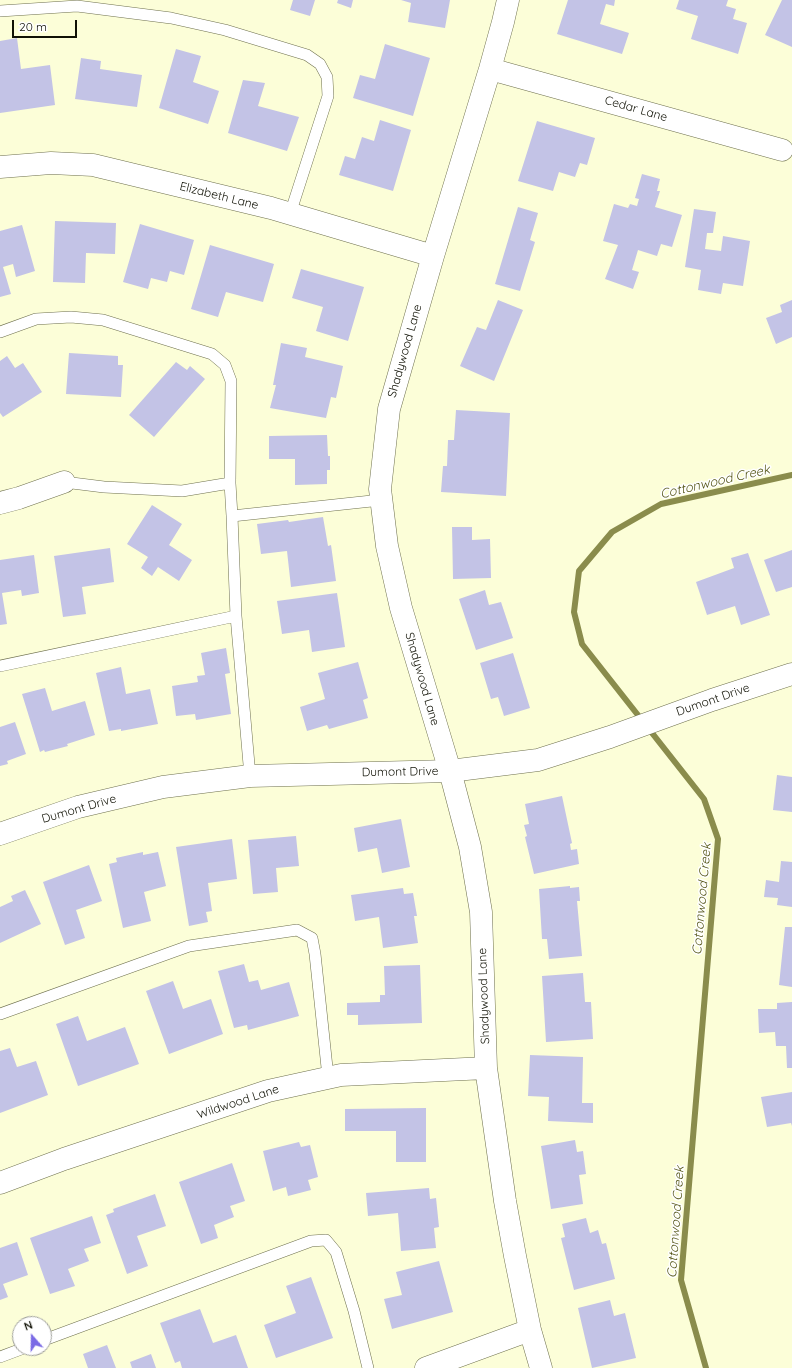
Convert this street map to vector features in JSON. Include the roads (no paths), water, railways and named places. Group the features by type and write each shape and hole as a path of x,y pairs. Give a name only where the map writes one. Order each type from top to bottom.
{"street":[{"name":"Shadywood Lane","path":"508,0 490,69 433,256 389,409 380,489 387,546 402,608 450,771 470,847 481,912 486,1068 505,1201 530,1330 541,1368"},
{"name":"Cedar Lane","path":"490,69 782,150"},
{"name":"Elizabeth Lane","path":"0,167 52,163 93,165 290,214 433,256"},
{"path":"0,503 64,482"},
{"name":"Dumont Drive","path":"0,834 78,807 163,787 250,776 450,771 538,760 610,737 712,700 792,674"},
{"name":"Wildwood Lane","path":"0,1182 268,1091 341,1075 486,1068"},
{"path":"426,1368 530,1330"}],"lane":[{"path":"0,12 77,6 171,18 225,30 308,55 320,64 327,77 328,96 290,214"},
{"path":"0,332 36,319 71,317 103,320 212,354 225,365 231,381 230,483 236,616 250,776"},
{"path":"64,482 104,487 182,491 230,483"},
{"path":"232,516 381,500"},
{"path":"0,666 236,616"},
{"path":"0,1014 188,946 297,930 312,938 328,1077"},
{"path":"52,1337 311,1241 326,1240 336,1252 354,1311 368,1368"},
{"path":"0,1357 12,1352"}],"waterway":[{"name":"Cottonwood Creek","path":"706,1368 681,1280 718,839 704,799 582,644 574,612 579,571 612,532 661,504 792,475"}]}
